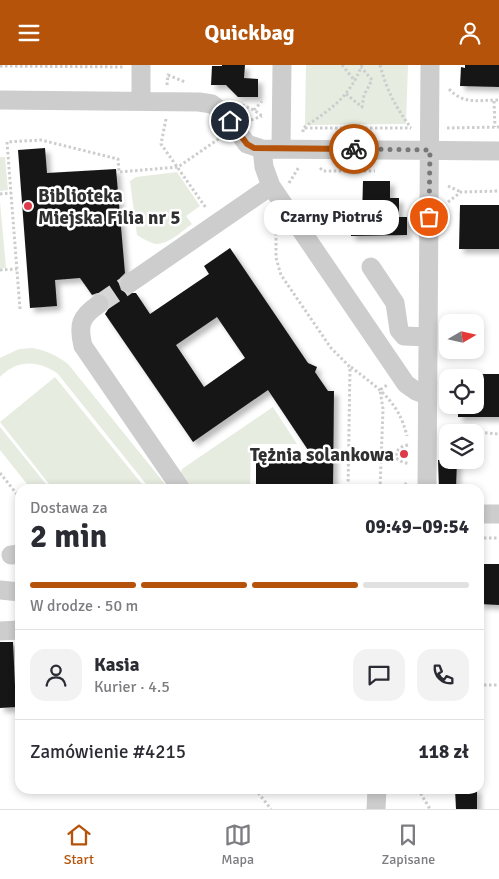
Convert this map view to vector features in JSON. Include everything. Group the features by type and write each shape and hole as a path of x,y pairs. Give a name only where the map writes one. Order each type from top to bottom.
{"street":[{"path":"282,65 282,148"},
{"path":"427,484 430,150 420,128 430,65"},
{"path":"141,66 141,101"},
{"path":"0,100 166,101 212,104 224,113 247,144 262,149 499,151"},
{"path":"262,149 264,167 276,192 400,376 406,384 416,391 427,395"},
{"path":"130,283 217,223 276,192"},
{"path":"371,267 395,303 399,330 404,336 428,337"},
{"path":"99,305 91,310 82,320 80,332 83,346 178,484"},
{"path":"484,514 499,514"},
{"path":"0,590 15,592"},
{"path":"0,631 15,630"},
{"path":"376,794 376,809"}],"path":[{"path":"0,65 141,66"},
{"path":"342,65 355,81"},
{"path":"380,65 387,89 400,114 420,128"},
{"path":"303,128 335,106 355,81 361,66"},
{"path":"346,94 362,107 364,95 372,80 361,66"},
{"path":"194,85 168,75 166,116 162,144 217,223"},
{"path":"445,84 456,96 463,100 499,100"},
{"path":"237,103 254,110 271,123 295,122 303,128 497,127 494,100"},
{"path":"20,309 7,143 41,140 118,159 119,172 178,167 246,121 262,116"},
{"path":"303,128 303,160 276,192 276,258 281,275 331,348 350,367 380,390 394,405 404,424 410,450"},
{"path":"429,217 461,192 499,191"},
{"path":"0,194 11,193"},
{"path":"0,270 17,269"},
{"path":"348,484 350,367"},
{"path":"380,390 400,376"},
{"path":"380,390 383,409 380,484"},
{"path":"427,415 451,431 499,434"},
{"path":"408,445 400,447 396,451 396,458 409,464"},
{"path":"406,484 410,457"},
{"path":"0,473 15,492"},
{"path":"484,538 499,538"},
{"path":"484,685 499,685"},
{"path":"259,794 271,809"},
{"path":"421,794 430,809"}],"shaded area":[{"path":"306,65 408,65 406,124 305,125"},
{"path":"0,157 5,157 8,190 0,191"},
{"path":"177,172 200,206 186,216 192,224 168,241 157,244 152,243 137,235 130,181 136,177"},
{"path":"0,202 6,268 0,268"},
{"path":"33,348 43,351 68,364 165,484 146,484 58,374 51,369 36,364 21,364 0,377 0,358 19,349"},
{"path":"55,377 142,484 49,484 0,422"},
{"path":"273,407 297,444 251,444 250,484 185,484 180,477 182,469"},
{"path":"0,427 46,484 27,484 0,450"}],"building":[{"path":"245,65 244,78 258,79 258,97 238,97 226,85 211,85 212,66"},
{"path":"465,65 499,65 499,87 460,86 461,67 465,68"},
{"path":"45,148 47,173 116,169 125,273 120,278 121,290 126,293 136,293 150,314 209,274 204,266 230,248 308,363 317,367 315,372 328,391 334,391 333,484 256,484 256,462 316,462 268,390 193,442 105,314 110,303 108,298 103,294 97,293 92,295 80,278 55,280 57,306 30,308 18,150","holes":["217,317 245,358 204,387 176,345"]},
{"path":"363,181 390,181 390,198 399,198 399,217 407,217 407,235 351,236 351,222 362,217"},
{"path":"460,205 499,205 499,249 459,249"},
{"path":"484,374 499,374 499,417 458,417 458,414 484,414"},
{"path":"438,460 439,469 457,469 456,484 439,484"},
{"path":"484,564 499,564 499,605 484,604"},
{"path":"0,642 13,642 15,707 0,708"},
{"path":"455,794 477,794 477,809 456,809"}],"tunnel":[{"path":"99,304 130,283"}],"way so far":[{"path":"354,149 430,150 429,217"}],"place":[{"name":"Biblioteka Miejska Filia nr 5","path":"28,206"},
{"name":"Czarny Piotruś","path":"429,217"},
{"name":"Tężnia solankowa","path":"404,454"}],"route":[{"path":"230,121 247,144 254,148 354,149"}]}
